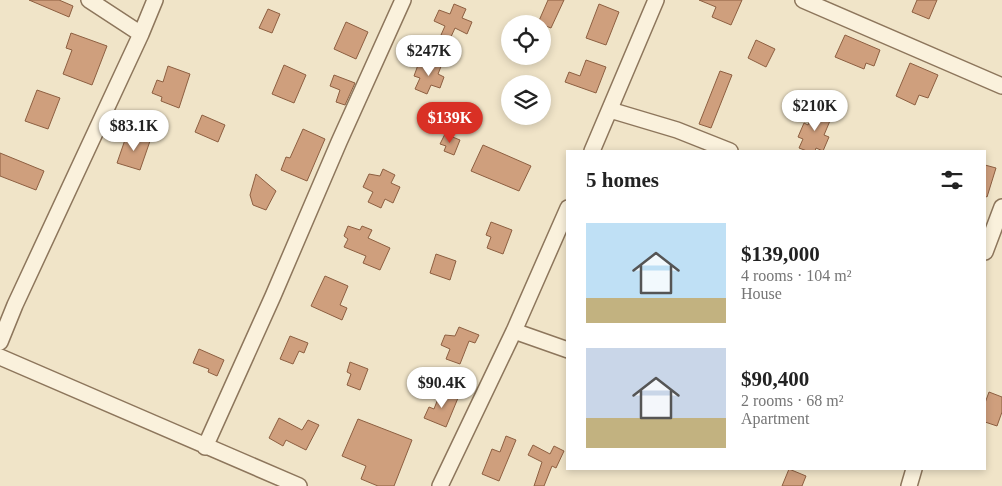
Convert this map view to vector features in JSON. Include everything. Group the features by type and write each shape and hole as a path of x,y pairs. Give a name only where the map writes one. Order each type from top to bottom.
{"street":[{"path":"89,0 141,34"},
{"path":"0,342 155,0"},
{"path":"205,447 403,0"},
{"path":"592,150 656,0"},
{"path":"803,0 1002,86"},
{"path":"610,110 678,130 728,150"},
{"path":"986,247 1002,207"},
{"path":"440,486 514,331 566,213"},
{"path":"514,331 566,349"},
{"path":"0,358 298,486"},
{"path":"909,486 912,470"}],"building":[{"path":"29,0 59,0 73,6 69,17"},
{"path":"548,0 564,0 551,28 551,15 541,15"},
{"path":"699,0 742,0 731,25 712,17 716,7"},
{"path":"917,0 937,0 929,19 912,12"},
{"path":"454,4 466,9 462,18 472,22 467,34 455,28 450,39 441,35 445,26 434,21 439,10 450,14"},
{"path":"599,4 619,12 606,45 586,38"},
{"path":"268,9 280,14 272,33 259,28"},
{"path":"346,22 368,32 356,59 334,49"},
{"path":"71,33 107,46 92,85 63,74 72,50 66,48"},
{"path":"845,35 880,50 874,66 866,63 864,69 835,57"},
{"path":"756,40 775,49 766,67 748,58"},
{"path":"432,60 442,64 438,74 444,77 440,88 431,85 427,94 415,89 420,78 414,76 418,65 428,69"},
{"path":"586,60 606,67 596,93 565,82 569,72 580,76"},
{"path":"910,63 938,75 928,98 919,95 915,105 896,96"},
{"path":"284,65 306,75 294,103 272,94"},
{"path":"168,66 190,74 179,108 161,101 162,97 152,93 157,80 163,82"},
{"path":"720,71 732,75 711,128 699,124"},
{"path":"334,75 355,83 345,105 336,102 340,90 330,86"},
{"path":"37,90 60,98 48,129 25,121"},
{"path":"815,109 832,116 824,135 829,137 823,150 816,148 815,150 804,150 799,148 803,139 798,137 804,123 808,125"},
{"path":"202,115 225,125 218,142 195,132"},
{"path":"303,129 325,139 307,181 281,170 286,157 290,158"},
{"path":"127,134 150,141 140,170 117,163"},
{"path":"445,134 460,140 454,155 444,151 446,146 440,144"},
{"path":"483,145 531,166 519,191 471,171"},
{"path":"0,153 44,171 36,190 0,176"},
{"path":"986,165 996,168 986,196"},
{"path":"383,169 395,175 391,183 400,187 393,203 385,199 381,208 368,202 373,192 363,187 369,174 380,176"},
{"path":"256,174 276,191 266,210 253,205 250,195"},
{"path":"491,222 512,230 503,254 487,248 491,237 486,235"},
{"path":"348,226 360,230 362,226 372,230 368,238 390,248 380,270 363,263 366,256 344,247 348,239 344,236"},
{"path":"436,254 456,261 450,280 430,273"},
{"path":"325,276 348,286 340,305 347,308 342,320 311,306"},
{"path":"459,327 479,335 475,343 469,341 460,364 446,359 450,349 441,345 445,335 455,336"},
{"path":"290,336 308,343 304,353 299,351 293,364 280,359"},
{"path":"199,349 224,360 217,376 208,372 209,369 193,363"},
{"path":"350,362 368,369 360,390 347,385 351,374 347,372"},
{"path":"441,391 458,398 446,427 424,418 429,407 434,409"},
{"path":"989,392 1002,397 1002,412 997,426 986,422 986,400"},
{"path":"279,418 302,430 308,420 319,425 306,450 286,440 283,446 269,438"},
{"path":"358,419 412,440 394,486 378,486 361,479 366,466 342,456"},
{"path":"506,436 516,440 499,481 482,474 492,449 500,452"},
{"path":"533,445 550,454 554,446 564,451 556,468 552,466 544,486 534,486 542,462 528,455"},
{"path":"789,470 806,476 802,486 782,486"}]}
